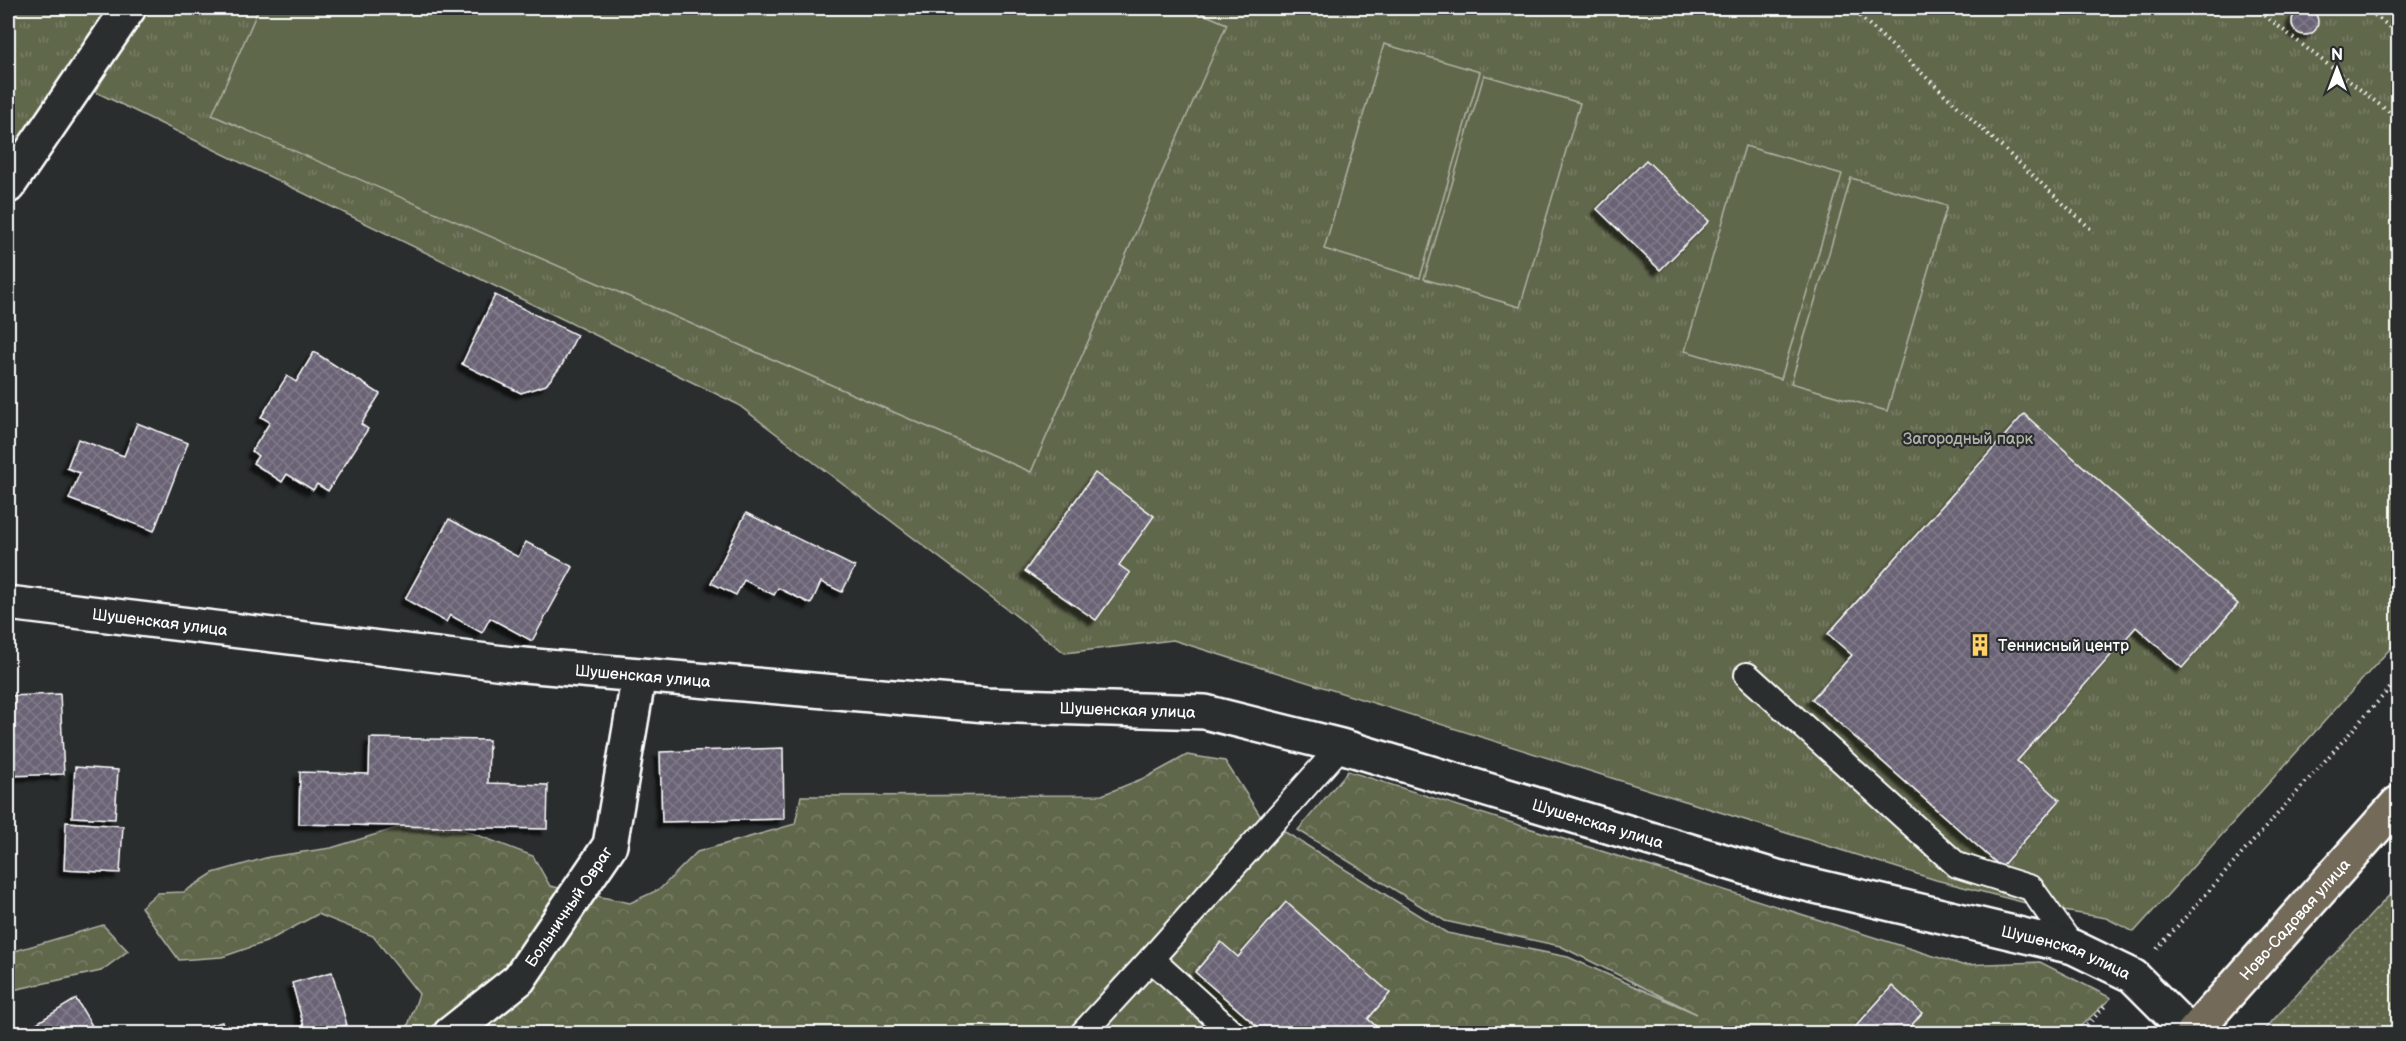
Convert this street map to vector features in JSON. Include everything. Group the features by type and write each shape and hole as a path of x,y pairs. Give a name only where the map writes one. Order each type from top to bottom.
{"main road":[{"name":"Ново-Садовая улица","path":"2192,1034 2398,803"}],"street":[{"path":"8,186 129,8"},
{"name":"Шушенская улица","path":"8,603 512,664 986,705 1205,712 1341,746 1777,877 2073,947 2133,976 2192,1034"},
{"name":"Больничный Овраг","path":"450,1034 519,979 610,845 639,675"}],"lane":[{"path":"1747,675 1957,865 2031,888 2073,947"},
{"path":"1082,1034 1341,746"},
{"path":"1151,959 1233,1034"}],"path":[{"path":"1851,8 2094,232"},
{"path":"2255,8 2398,119"},
{"path":"2365,8 2398,33"},
{"path":"2079,1034 2398,679"}],"green space":[{"name":"Загородный парк","path":"8,8 2398,8 2398,640 2134,932 2106,918 2045,908 1936,880 1173,640 1065,653 737,404 65,77 8,161"},
{"path":"259,8 1189,8 1227,24 1031,472 212,115"},
{"path":"1384,44 1480,72 1420,278 1324,249"},
{"path":"1484,75 1580,103 1520,307 1424,279"},
{"path":"1745,146 1842,174 1781,379 1685,351"},
{"path":"1851,178 1947,206 1887,411 1791,383"},
{"path":"1187,755 1225,761 1261,817 1447,933 1568,957 1697,1014 1560,946 1445,921 1298,830 1348,771 1962,965 2040,962 2111,998 2072,1034 405,1034 419,994 373,936 318,914 266,942 222,957 179,960 141,907 157,893 184,892 213,873 269,857 331,848 397,828 464,830 533,856 550,886 630,903 660,889 697,852 795,824 801,796 1102,795 1149,776"},
{"path":"2398,886 2398,1033 2261,1033"},
{"path":"103,925 128,951 101,971 8,991 8,953"}],"building":[{"path":"2305,9 2314,13 2318,22 2314,31 2305,35 2296,31 2292,22 2296,13"},
{"path":"1646,160 1709,221 1660,270 1597,209"},
{"path":"495,295 577,335 562,365 546,385 521,393 462,364"},
{"path":"314,352 380,394 361,424 368,429 328,491 317,484 313,490 287,474 282,482 253,463 258,456 252,451 270,422 261,417 287,376 296,382"},
{"name":"Теннисный центр","path":"2024,414 2238,604 2182,668 2136,627 2017,761 2060,800 2001,867 1812,699 1852,655 1828,634"},
{"path":"137,423 188,443 154,531 69,499 80,473 67,468 78,439 124,456"},
{"path":"1095,473 1154,516 1119,565 1130,573 1096,620 1025,571"},
{"path":"746,513 855,567 842,592 821,582 811,604 778,588 774,595 744,580 736,595 711,583"},
{"path":"449,519 518,557 526,542 573,567 532,641 490,618 482,633 450,615 446,622 405,599"},
{"path":"60,694 64,774 8,776 8,696"},
{"path":"370,738 489,740 488,783 548,785 547,829 299,824 300,772 369,774"},
{"path":"783,748 784,819 662,822 660,752"},
{"path":"75,767 118,770 115,819 72,817"},
{"path":"8,794 13,903 8,904"},
{"path":"66,822 123,826 120,873 64,870"},
{"path":"1286,902 1390,993 1368,1019 1385,1034 1266,1034 1195,972 1221,942 1238,957"},
{"path":"332,972 347,1025 315,1034 306,1034 292,983"},
{"path":"1892,986 1922,1013 1904,1034 1849,1034"},
{"path":"76,999 97,1034 30,1034 27,1029"},
{"path":"222,1022 225,1034 180,1034"}],"place":[{"name":"Теннисный центр","path":"1980,645"}]}
